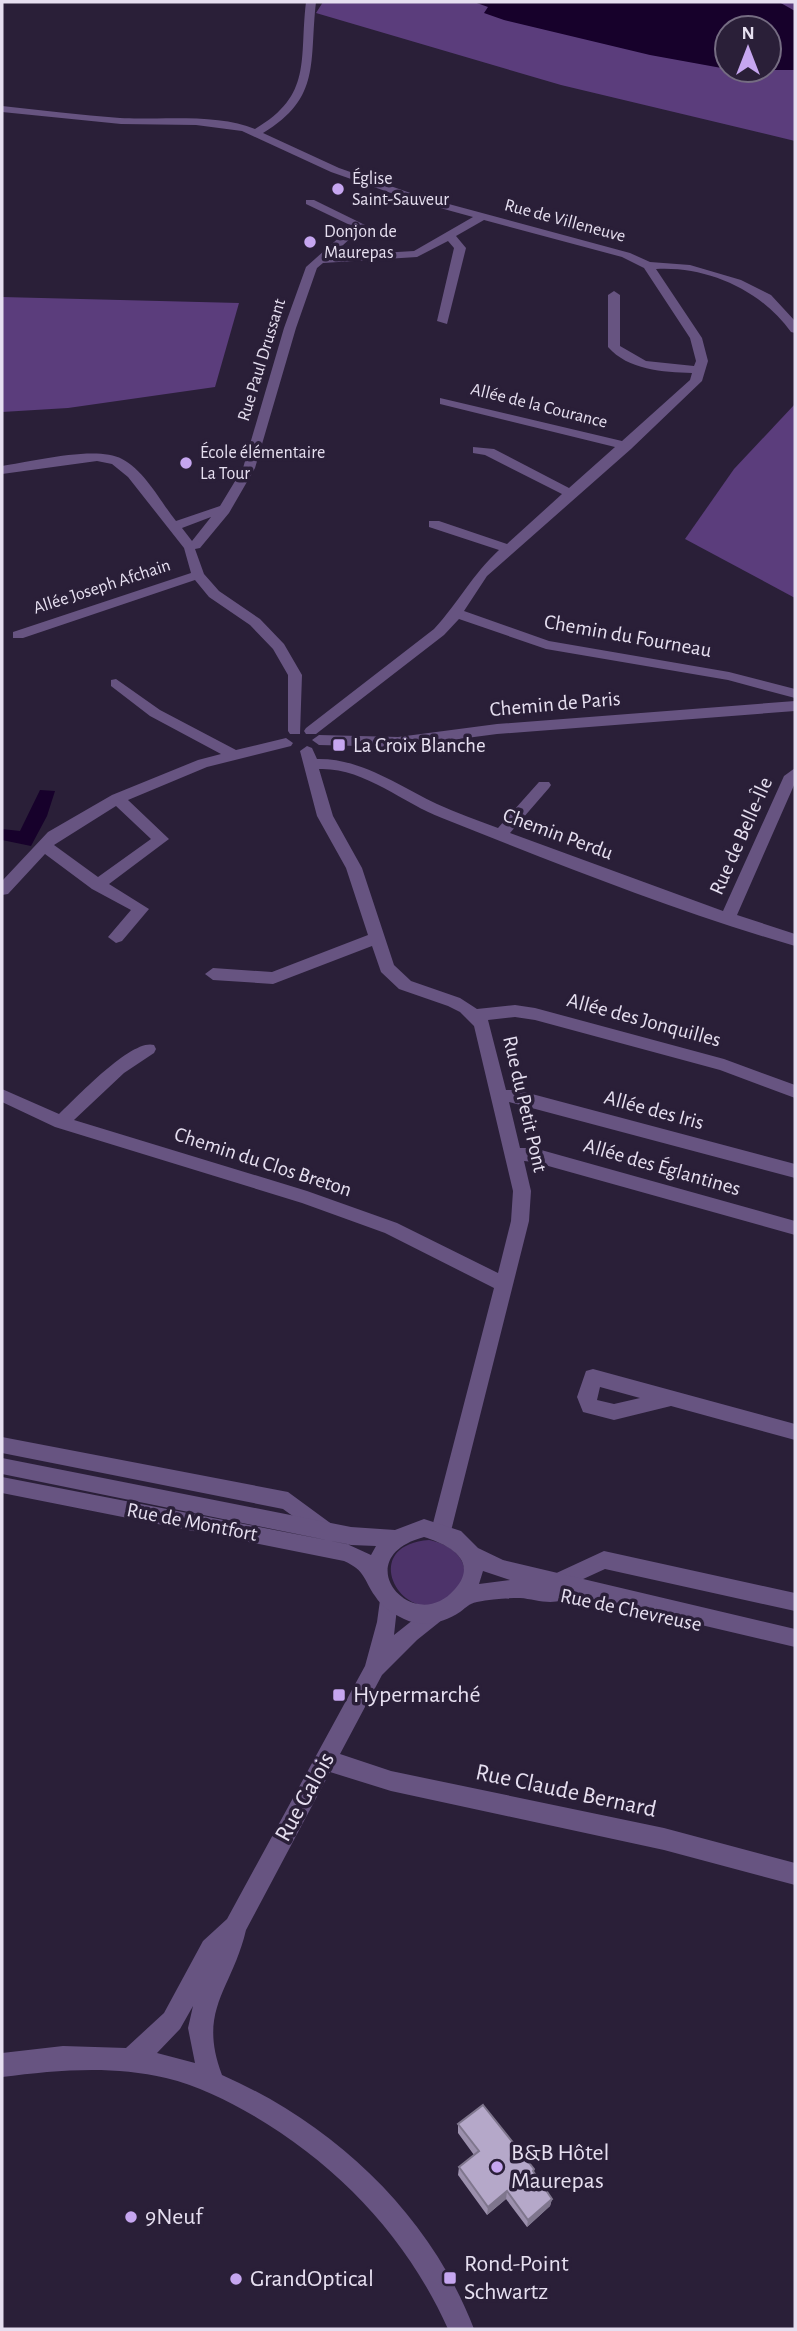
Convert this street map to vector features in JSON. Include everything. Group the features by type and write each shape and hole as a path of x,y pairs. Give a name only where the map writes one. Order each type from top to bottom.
{"street":[{"path":"257,132 279,120 306,80 312,2"},
{"name":"Rue de Villeneuve","path":"2,108 121,121 209,123 257,132 342,173 482,217 600,247 626,255 648,267"},
{"name":"Rue Paul Drussant","path":"191,547 224,510 249,468 290,328 312,267 359,225 310,202"},
{"path":"320,260 417,254 482,217"},
{"path":"443,321 460,248 451,237"},
{"path":"2,470 97,457 116,461 133,474 191,547 198,575 214,594 255,622 279,647 295,675 291,749 312,747 439,632 456,613 482,573 696,381 700,370 701,350 696,338 648,267 660,264 707,273 734,282 762,294 780,309 795,329"},
{"path":"614,295 614,347 624,359 700,370"},
{"name":"Allée de la Courance","path":"444,401 626,446"},
{"path":"478,450 489,452 572,495"},
{"path":"174,526 224,510"},
{"path":"434,524 509,549"},
{"name":"Allée Joseph Afchain","path":"18,635 198,575"},
{"name":"Chemin du Fourneau","path":"456,613 545,645 729,676 795,694"},
{"path":"116,683 155,713 234,755"},
{"name":"Chemin de Paris","path":"312,747 398,742 496,729 795,706"},
{"path":"2,890 53,836 154,781 290,737 312,747"},
{"name":"Chemin Perdu","path":"312,747 326,762 344,766 426,806 728,918 795,940"},
{"name":"Rue du Petit Pont","path":"312,747 326,816 354,868 387,968 405,985 454,1002 477,1016 482,1023 515,1154 523,1203 441,1531"},
{"name":"Rue de Belle-Île","path":"728,918 795,772"},
{"path":"500,835 544,785"},
{"path":"98,885 161,839 117,799"},
{"path":"44,845 98,885 141,909 116,937"},
{"path":"213,974 273,978 377,938"},
{"name":"Allée des Jonquilles","path":"477,1016 516,1011 535,1014 724,1065 795,1092"},
{"path":"61,1122 118,1069 148,1049"},
{"name":"Chemin du Clos Breton","path":"2,1095 61,1122 307,1198 391,1228 504,1285"},
{"name":"Allée des Iris","path":"501,1096 517,1096 795,1171"},
{"name":"Allée des Églantines","path":"515,1154 534,1154 795,1228"},
{"path":"671,1398 795,1432"},
{"name":"Rue de Montfort","path":"2,1445 288,1501 326,1531"},
{"name":"Rue de Montfort","path":"2,1466 351,1536 394,1538"},
{"name":"Rue de Montfort","path":"2,1485 346,1553 362,1560 377,1574"},
{"path":"416,1530 441,1531 453,1536 470,1553 474,1568 473,1583 466,1596 447,1610 435,1614 409,1612 388,1599 380,1587 377,1574 379,1560 384,1548 394,1538 416,1530"},
{"name":"Rue de Chevreuse","path":"470,1553 489,1566 630,1602 795,1638"},
{"name":"Rue de Chevreuse","path":"557,1582 604,1560 795,1602"},
{"name":"Rue de Chevreuse","path":"466,1596 490,1589 517,1587 795,1645"},
{"name":"Rue Galois","path":"213,2081 205,2060 200,2028 205,2002 228,1957 235,1927 376,1668 387,1622 388,1599"},
{"name":"Rue Galois","path":"376,1668 410,1633 435,1614"},
{"name":"Rue Claude Bernard","path":"326,1760 391,1781 664,1839 795,1874"},
{"name":"Rue Galois","path":"130,2060 172,2021 211,1949 235,1927"},
{"path":"2,2065 39,2059 130,2060 167,2066 213,2081 280,2116 362,2181 391,2211 417,2245 461,2329"}],"shaded area":[{"path":"323,2 795,2 795,141 561,85 316,13"},
{"path":"474,2 779,2 795,11 795,70 783,70 783,14 713,14 713,66 650,55 504,20 484,13 488,7"},
{"path":"2,297 239,303 215,387 68,408 2,412"},
{"path":"795,404 795,598 685,539 734,469"},
{"path":"40,790 55,791 47,816 31,846 2,840 2,829 20,831"},
{"path":"429,1540 456,1553 464,1567 464,1575 454,1593 437,1604 421,1605 406,1598 396,1586 391,1572 394,1557 406,1546"}],"building":[{"name":"B&B Hôtel Maurepas","path":"483,2105 534,2169 552,2199 528,2220 507,2191 488,2207 459,2167 479,2151 458,2124"}],"place":[{"name":"Église Saint-Sauveur","path":"338,189"},
{"name":"Donjon de Maurepas","path":"310,242"},
{"name":"École élémentaire La Tour","path":"186,463"},
{"name":"La Croix Blanche","path":"339,745"},
{"name":"Hypermarché","path":"339,1695"},
{"name":"B&B Hôtel Maurepas","path":"497,2167"},
{"name":"9Neuf","path":"131,2217"},
{"name":"Rond-Point Schwartz","path":"450,2278"},
{"name":"GrandOptical","path":"236,2279"}]}
